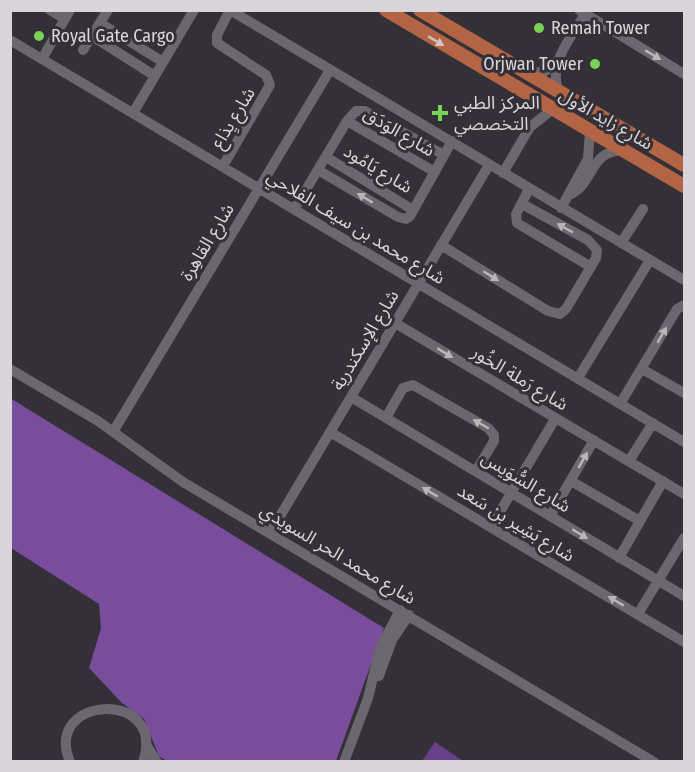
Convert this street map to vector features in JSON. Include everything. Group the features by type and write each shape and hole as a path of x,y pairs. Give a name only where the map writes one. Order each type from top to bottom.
{"main road":[{"name":"شارع زايد الأول","path":"386,10 684,186"},
{"name":"شارع زايد الأول","path":"420,10 560,95 684,165"}],"street":[{"path":"42,59 68,15 50,10"},
{"path":"83,50 108,10"},
{"path":"133,113 194,10"},
{"path":"230,10 684,280"},
{"name":"شارع يِذاع","path":"223,166 270,85 266,75 217,43 217,35 230,10"},
{"path":"560,95 555,80 556,63 582,12 684,74"},
{"path":"100,23 163,62"},
{"path":"92,36 154,76"},
{"name":"شارع محمد بن سيف الفلاحي","path":"10,40 684,442"},
{"path":"525,74 539,73 556,63"},
{"name":"شارع القاهِرة","path":"113,432 330,70"},
{"path":"503,173 530,128 553,109"},
{"name":"شارع الوَدَق","path":"295,208 348,120 356,111 365,111 444,155"},
{"name":"شارع الوَدَق","path":"348,120 435,172"},
{"path":"561,208 571,194 588,159 590,131"},
{"path":"318,170 400,219 406,219 452,141"},
{"path":"571,194 583,184 598,159 609,153 626,150"},
{"name":"شارع يَامُود","path":"326,157 412,212"},
{"name":"شارع الإسكندرية","path":"270,533 489,165"},
{"path":"530,189 516,217 519,225 591,267"},
{"path":"441,245 556,314 566,309 591,267 597,253 594,244 522,204"},
{"path":"621,243 643,209"},
{"path":"578,378 650,260"},
{"path":"620,404 675,311 684,304"},
{"name":"شارع رَملة الخُور","path":"395,323 684,494"},
{"name":"شارع محمد الحر السويدي","path":"10,369 113,432 167,472 654,762"},
{"path":"642,369 684,393"},
{"path":"387,416 400,392 409,386 422,389 493,432 494,441 476,471"},
{"name":"شارع السُّوَيس","path":"351,397 387,416 684,596"},
{"path":"491,527 555,419"},
{"path":"629,461 653,423"},
{"name":"شارع بَشِير بن سَعد","path":"330,432 684,642"},
{"path":"550,516 594,440"},
{"path":"571,481 640,521"},
{"path":"619,558 663,481"},
{"path":"638,614 684,538"},
{"path":"344,762 389,638 404,613"},
{"path":"70,762 66,742 70,730 88,711 100,707 113,707 136,720 157,762"},
{"path":"143,762 146,743"}],"shaded area":[{"path":"10,398 384,628 336,761 168,762 159,756 144,719 122,703 89,668 101,628 99,604 11,548"},
{"path":"435,742 463,761 422,761"}],"place":[{"name":"Remah Tower","path":"539,28"},
{"name":"Royal Gate Cargo","path":"39,36"},
{"name":"Orjwan Tower","path":"595,64"},
{"name":"المركز الطبي التخصصي","path":"440,113"}]}
